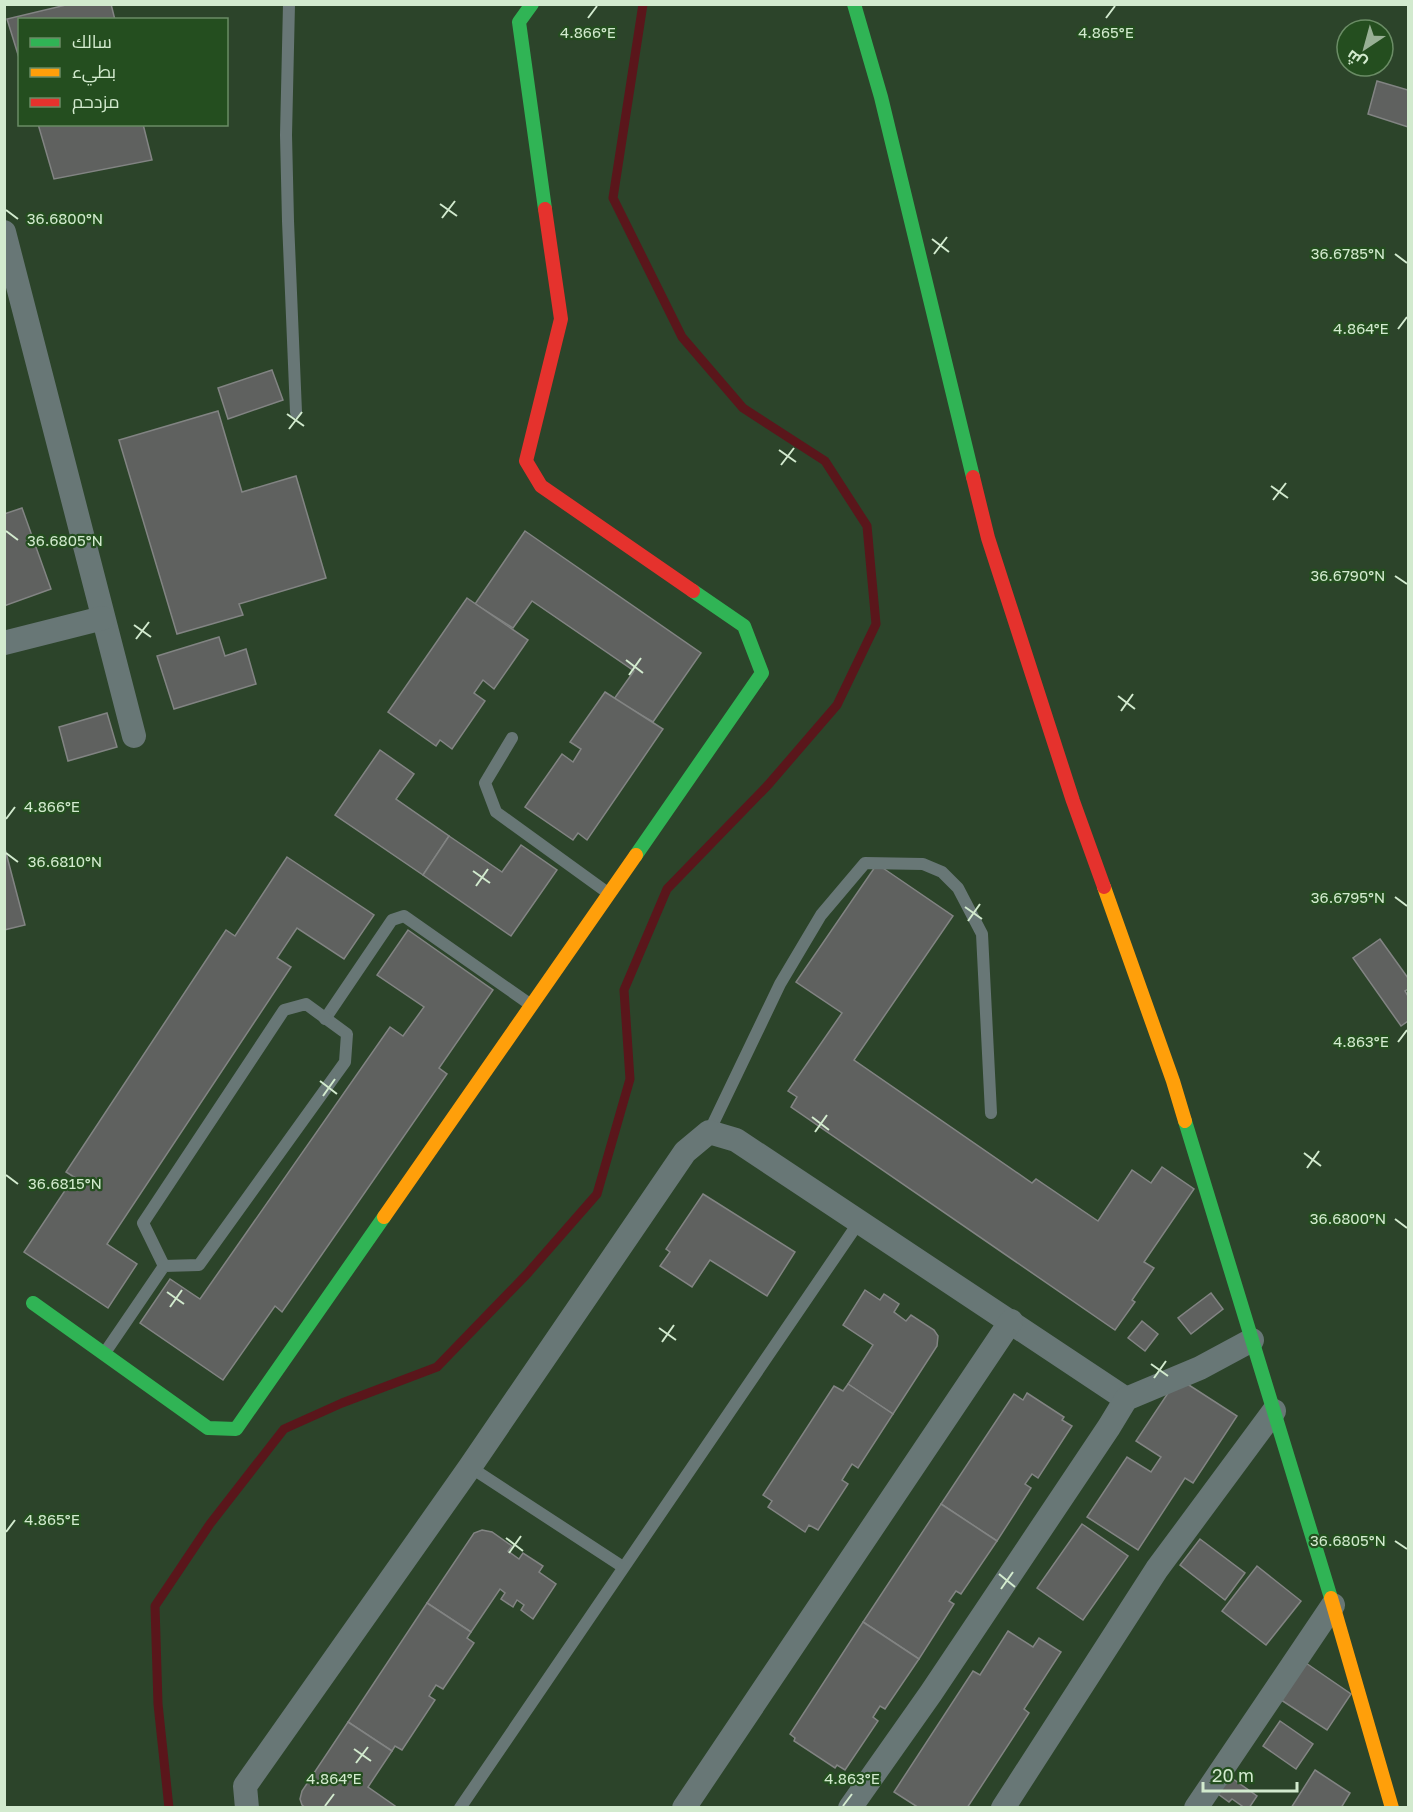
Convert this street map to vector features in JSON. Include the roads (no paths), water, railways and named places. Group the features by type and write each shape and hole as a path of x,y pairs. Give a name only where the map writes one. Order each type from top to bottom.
{"street":[{"path":"33,1303 208,1428 236,1429 762,673 744,626 541,486 526,461 561,319 519,22 532,4"},
{"path":"854,4 881,97 988,538 1073,801 1173,1081 1333,1605 1391,1806"},
{"path":"4,232 134,736"},
{"path":"4,643 103,618"},
{"path":"247,1808 245,1786 470,1467 685,1152 709,1132 736,1140 1126,1399"},
{"path":"684,1808 1011,1321"},
{"path":"850,1808 931,1693 1126,1399 1200,1368 1252,1340"},
{"path":"1003,1808 1157,1569 1274,1411"},
{"path":"1196,1808 1333,1605"}],"lane":[{"path":"289,4 287,200 296,412"},
{"path":"512,738 485,783 496,812 609,893"},
{"path":"709,1132 780,984 821,915 865,862 923,864 942,872 958,888 982,934 991,1113"},
{"path":"325,1019 392,920 404,916 531,1005"},
{"path":"306,1004 347,1034 345,1062 199,1265 164,1266 143,1223 284,1010 306,1004"},
{"path":"460,1808 859,1222"},
{"path":"104,1354 164,1266"},
{"path":"470,1467 623,1567"}],"waterway":[{"path":"169,1808 158,1704 155,1606 210,1524 284,1429 342,1403 437,1367 527,1274 597,1194 630,1079 624,990 667,889 768,785 837,705 876,624 867,526 825,461 743,408 682,337 613,198 643,4"}]}
